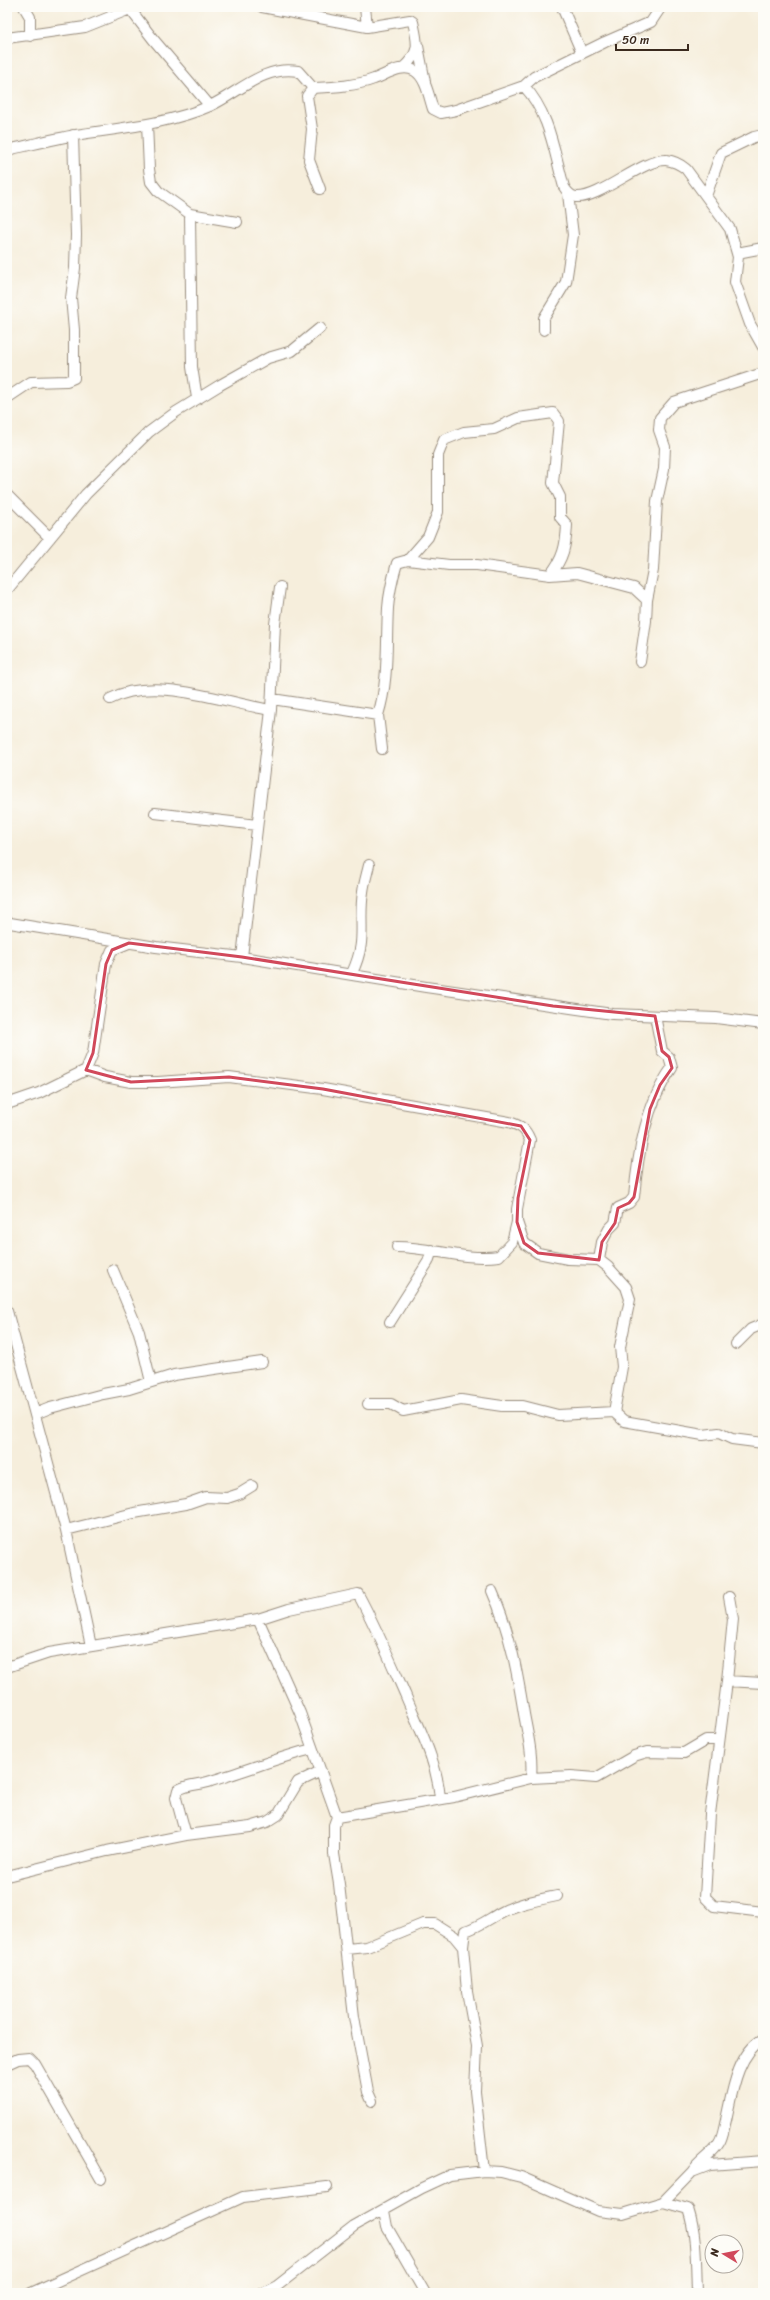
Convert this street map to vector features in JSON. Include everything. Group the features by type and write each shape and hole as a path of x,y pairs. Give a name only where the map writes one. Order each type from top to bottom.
{"street":[{"path":"24,7 30,17 30,36"},
{"path":"262,7 276,8 367,27 410,20 413,22 426,85 433,109 441,113 456,110 524,86 534,77 582,53 651,22 661,7"},
{"path":"365,7 367,27"},
{"path":"562,7 582,53"},
{"path":"7,38 30,36 85,27 131,8 153,39 210,106"},
{"path":"320,189 309,160 312,128 307,96 313,88 372,80 403,68 414,57 418,46"},
{"path":"403,68 416,71 426,85"},
{"path":"7,150 73,135 147,124 210,106 248,84 271,73 284,70 298,71 313,88"},
{"path":"524,86 533,95 550,130 564,187 568,194 573,235 566,282 544,318 544,330"},
{"path":"147,124 151,182 174,205 190,214 237,222"},
{"path":"7,398 31,382 67,381 74,378 74,330 70,298 75,268 76,235 73,135"},
{"path":"706,196 721,153 754,137 763,136"},
{"path":"568,194 575,197 582,196 608,186 646,166 665,160 677,162 686,169 730,229 737,253 735,282 750,324 763,347"},
{"path":"190,214 192,367 197,398"},
{"path":"737,253 763,248"},
{"path":"7,590 86,494 149,432 197,398 268,358 292,350 320,328"},
{"path":"640,662 646,621 647,600 653,570 657,501 664,468 665,447 659,430 660,418 674,402 763,373"},
{"path":"408,560 428,537 438,512 438,455 444,440 464,432 494,429 518,418 553,413 559,421 553,483 560,497 560,517 567,525 566,547 561,561 550,575"},
{"path":"7,495 50,538"},
{"path":"382,749 378,715 384,692 388,651 388,607 397,563 408,560 449,565 477,564 550,575 577,574 634,588 647,600"},
{"path":"242,957 251,897 257,825 271,710 275,624 280,587"},
{"path":"110,699 122,692 136,690 167,691 209,696 239,705 271,710"},
{"path":"272,699 378,715"},
{"path":"155,813 257,825"},
{"path":"352,973 360,956 363,934 362,892 369,865"},
{"path":"10,923 128,943 242,957 352,973 426,987 612,1014 716,1018 763,1024"},
{"path":"7,1104 38,1093 86,1070 93,1053 106,964 112,950 128,943"},
{"path":"598,1260 602,1242 609,1229 615,1223 618,1208 629,1203 634,1197 650,1109 660,1085 672,1068 669,1057 662,1050 655,1016"},
{"path":"86,1070 105,1077 131,1082 158,1082 229,1076 323,1089 509,1122 521,1126 526,1131 530,1140 518,1198 517,1222 512,1242 499,1256 466,1257 432,1250 397,1247"},
{"path":"517,1222 524,1242 538,1253 568,1259 598,1260 608,1266 626,1286 630,1299 620,1347 622,1367 614,1412"},
{"path":"390,1322 410,1291 432,1250"},
{"path":"113,1270 139,1332 151,1382"},
{"path":"7,1311 66,1530 91,1646"},
{"path":"736,1344 751,1329 763,1324"},
{"path":"35,1414 50,1408 129,1390 151,1382 192,1372 222,1369 262,1362"},
{"path":"368,1404 391,1404 404,1411 461,1400 502,1406 523,1406 558,1416 614,1412 624,1421 704,1435 719,1433 732,1440 763,1443"},
{"path":"66,1530 134,1513 186,1504 206,1497 227,1498 240,1494 252,1486"},
{"path":"492,1590 507,1624 522,1691 531,1748 531,1778"},
{"path":"7,1668 50,1653 258,1619 289,1609 358,1594 388,1653 419,1725 438,1783 440,1798"},
{"path":"729,1597 733,1619 705,1864 705,1897 714,1906 763,1912"},
{"path":"258,1619 300,1713 337,1817 334,1825 334,1854 347,1949 354,2016 368,2092 372,2101"},
{"path":"727,1681 763,1683"},
{"path":"337,1817 440,1798 454,1797 531,1778 571,1776 596,1778 634,1756 647,1752 684,1753 706,1740 718,1740"},
{"path":"186,1835 176,1798 178,1790 183,1787 209,1782 258,1764 312,1749"},
{"path":"7,1876 107,1851 186,1835 218,1832 268,1822 278,1815 298,1782 321,1771"},
{"path":"484,2171 475,2090 478,2046 468,1998 463,1947 465,1931 478,1927 506,1911 537,1900 557,1896"},
{"path":"347,1949 366,1947 424,1924 435,1924 454,1936 463,1947"},
{"path":"263,2293 278,2289 354,2226 384,2211 422,2188 450,2175 484,2171 521,2177 598,2211 622,2214 638,2211 663,2202 692,2172 696,2164 711,2154 720,2142 742,2064 754,2044 763,2039"},
{"path":"7,2064 18,2059 29,2058 35,2064 101,2179"},
{"path":"692,2172 710,2165 763,2161"},
{"path":"31,2293 243,2197 327,2187"},
{"path":"663,2202 688,2209 693,2224 696,2244 697,2293"},
{"path":"384,2211 387,2227 425,2293"}],"highlighted area":[{"path":"129,943 242,957 553,1006 655,1016 662,1051 669,1057 672,1068 660,1085 650,1109 634,1197 629,1203 618,1208 615,1223 602,1242 599,1260 538,1253 524,1243 517,1222 518,1198 530,1140 521,1126 323,1089 229,1077 131,1082 86,1070 93,1053 106,964 112,950"}]}
